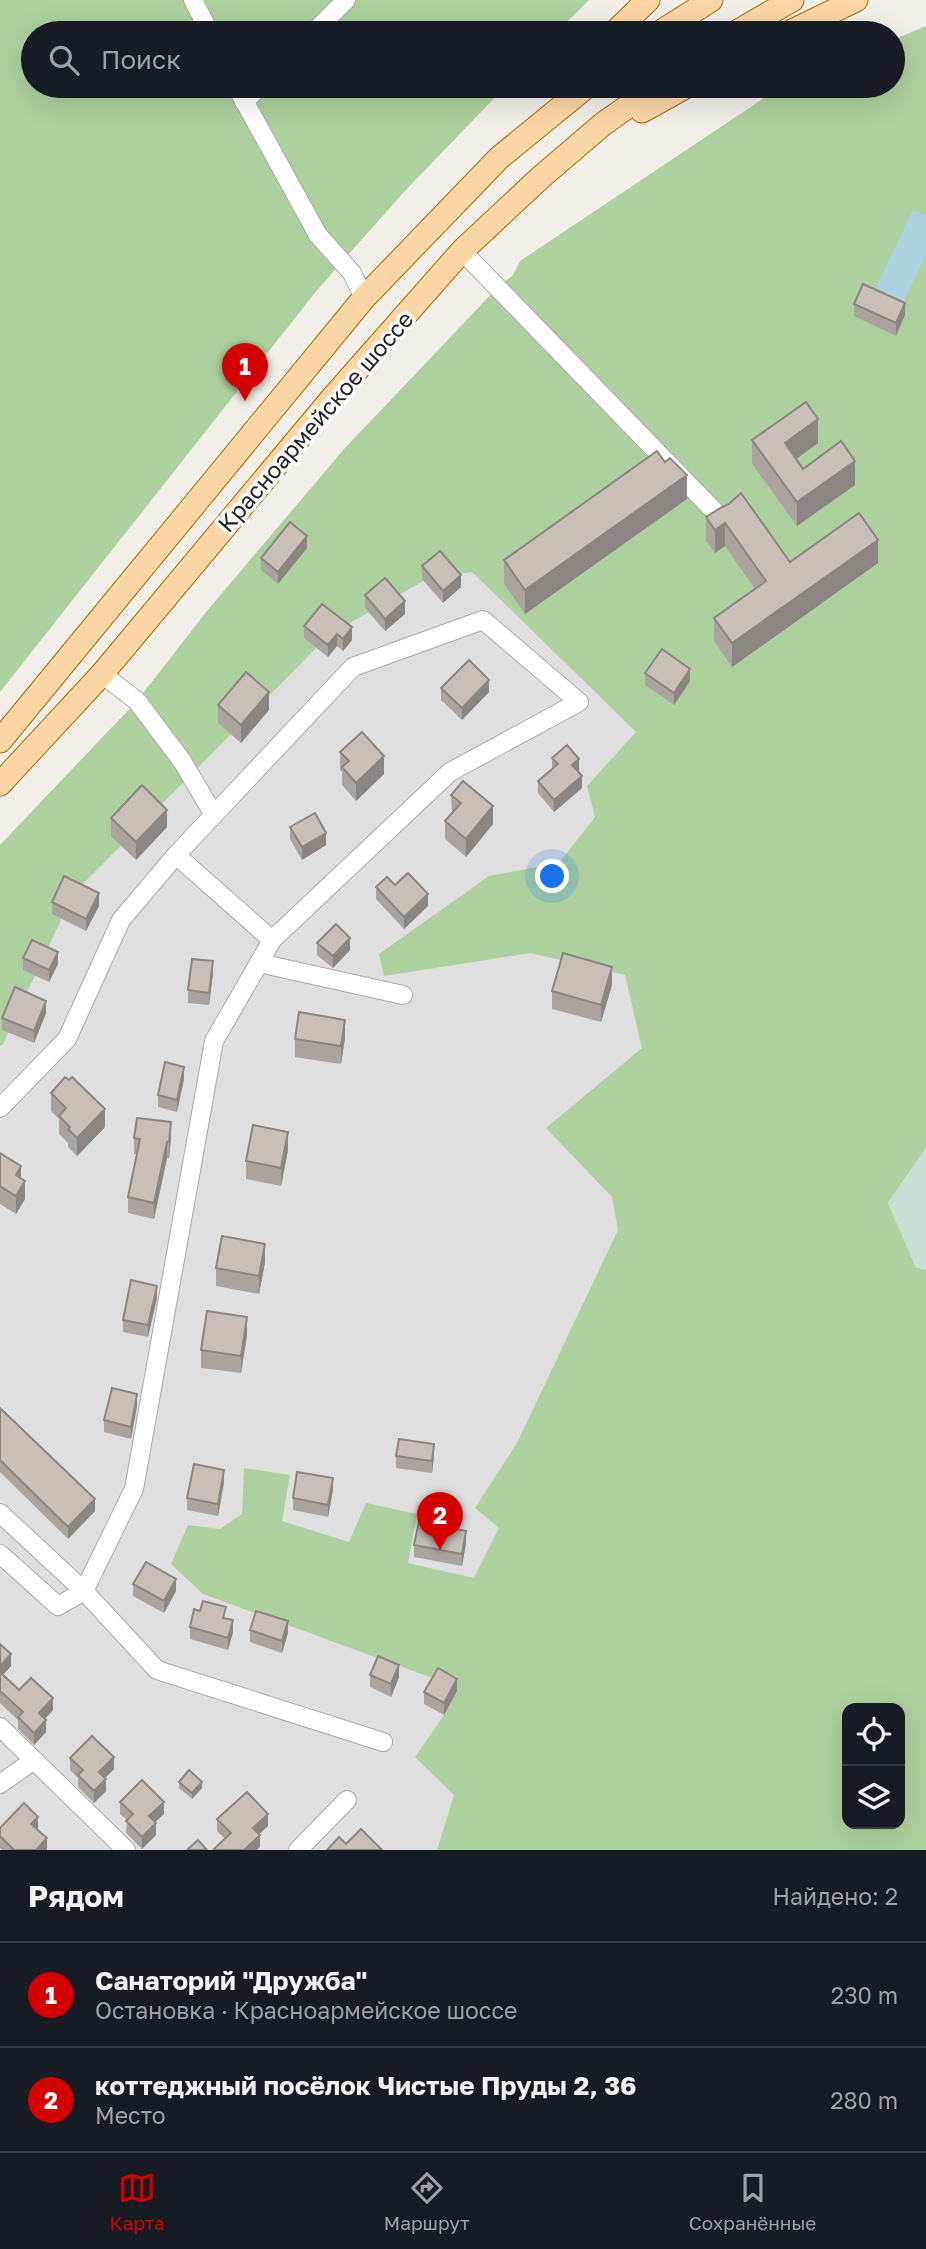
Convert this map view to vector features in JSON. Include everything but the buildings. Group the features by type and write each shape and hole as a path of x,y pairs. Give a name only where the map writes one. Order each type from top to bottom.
{"main road":[{"path":"626,21 648,0"},
{"path":"678,21 711,0"},
{"path":"756,21 792,0"},
{"path":"813,21 856,0"},
{"path":"499,158 552,98"},
{"name":"Красноармейское шоссе","path":"0,741 364,298 499,158 572,98"},
{"name":"Красноармейское шоссе","path":"0,784 102,674 334,396 462,251 540,178 603,124 640,98"},
{"path":"540,178 665,98"}],"street":[{"path":"193,0 204,21"},
{"path":"325,21 346,0"},
{"path":"242,98 317,235 352,273 364,298"},
{"path":"462,251 722,519"},
{"path":"0,1108 67,1039 121,920 176,855 354,667 483,620 579,702 450,772 272,940 214,1041 134,1489 84,1591 58,1606 0,1554"},
{"path":"102,674 136,701 182,761 214,815"},
{"path":"176,855 272,940"},
{"path":"259,963 403,995"},
{"path":"0,1513 84,1591 157,1670 383,1742"},
{"path":"0,1727 125,1850"},
{"path":"0,1784 34,1760"},
{"path":"298,1850 347,1800"}],"shaded area":[{"path":"345,448 926,985 446,1850 0,1850 0,845 137,701 207,611"}],"green space":[{"path":"0,0 589,0 568,21 21,21 21,98 494,98 403,193 318,289 0,692"},
{"path":"926,26 926,1148 888,1203 916,1267 926,1270 926,1850 437,1850 454,1795 415,1757 457,1691 438,1680 203,1594 171,1564 188,1525 220,1529 242,1514 244,1468 290,1475 282,1521 349,1542 366,1503 417,1514 408,1563 474,1578 499,1528 475,1508 517,1443 618,1230 612,1197 546,1128 642,1048 625,975 530,953 384,976 379,954 489,876 559,863 595,817 587,786 636,732 472,572 425,580 329,635 73,894 0,1046 0,845 137,701 207,611 345,448 498,287 513,275 520,261 764,98 905,98 905,35"},
{"path":"926,1148 926,1270 916,1267 888,1203"}],"water":[{"path":"913,210 926,216 926,256 904,301 876,288"}],"place":[{"name":"Санаторий \"Дружба\"","path":"245,401"},
{"name":"коттеджный посёлок Чистые Пруды 2, 36","path":"440,1550"}]}
